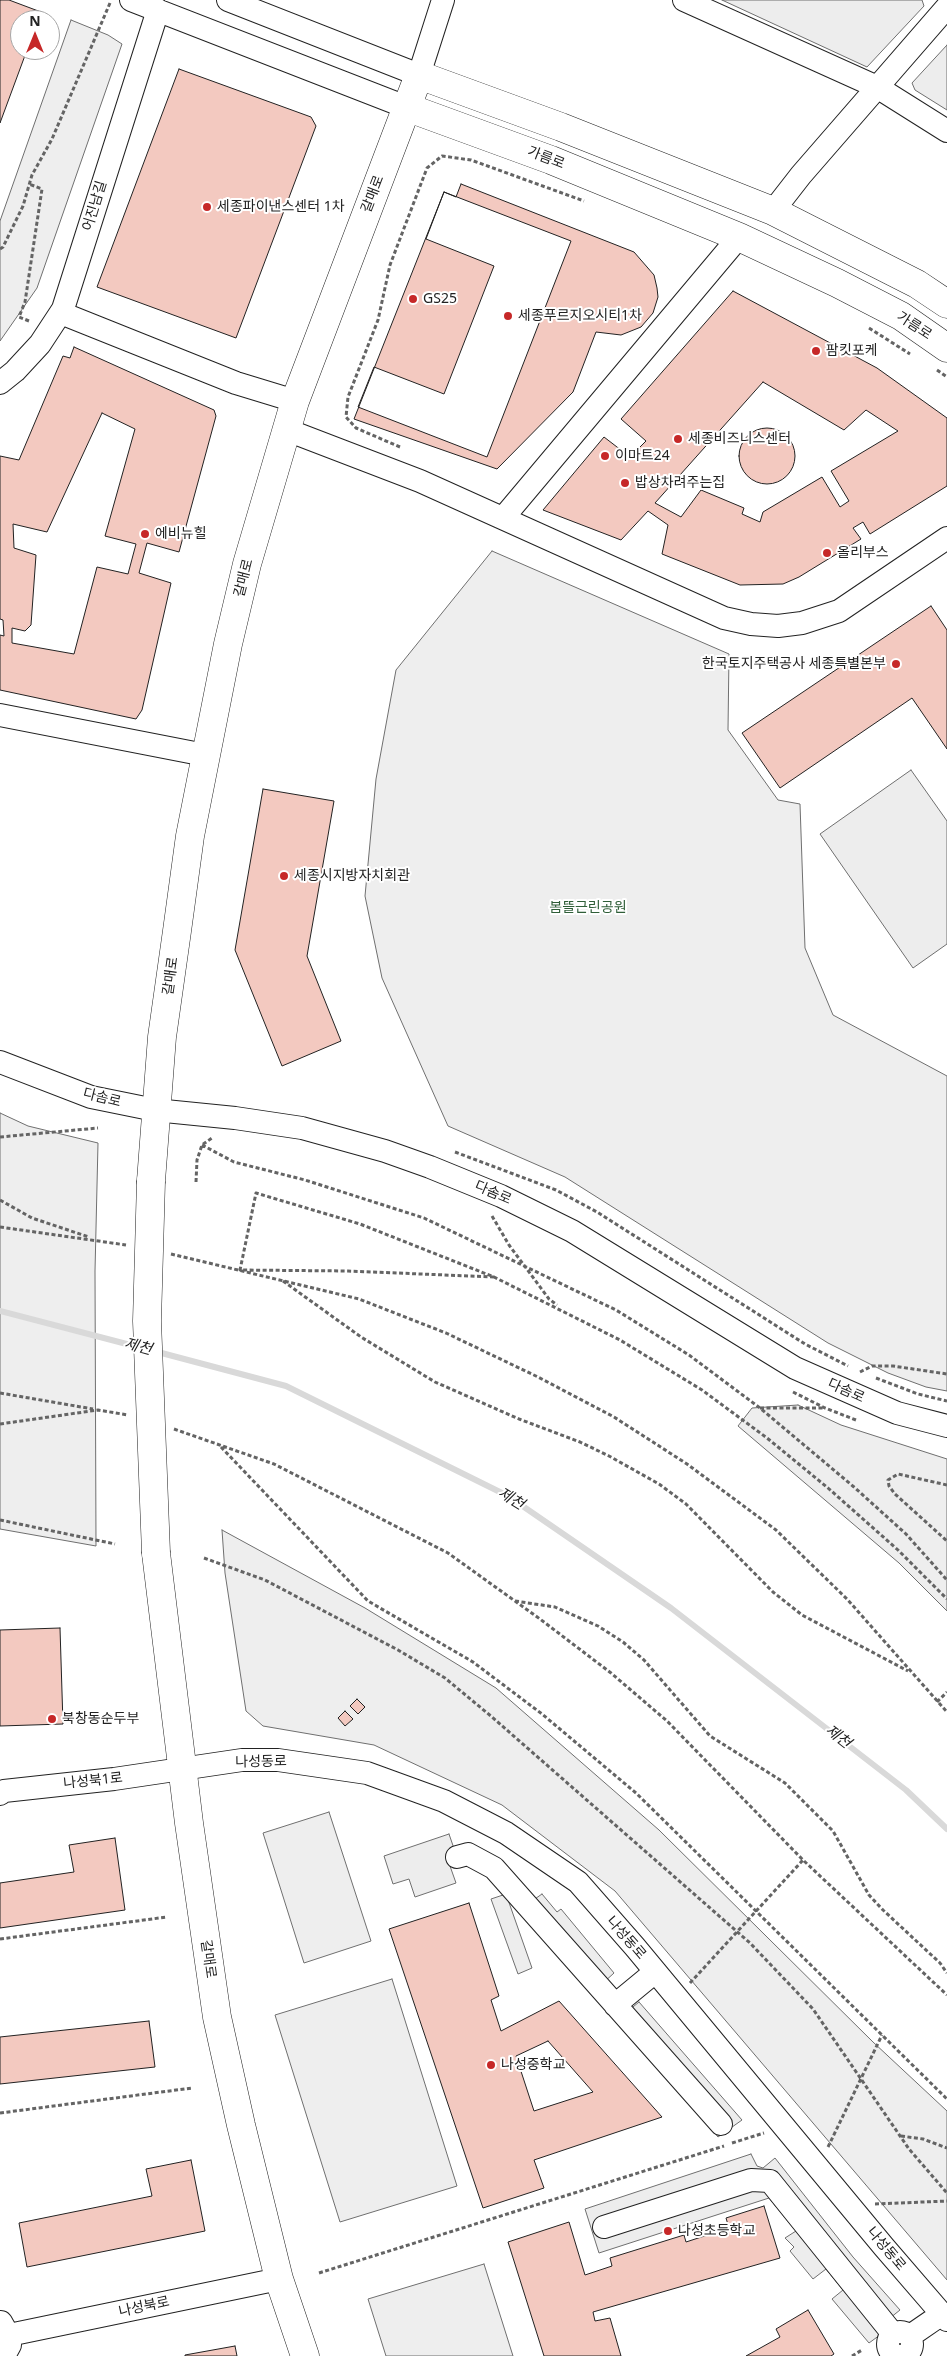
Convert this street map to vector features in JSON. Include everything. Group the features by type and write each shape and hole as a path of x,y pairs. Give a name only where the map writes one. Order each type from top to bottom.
{"main road":[{"name":"갈매로","path":"305,2356 279,2279 241,2125 217,2017 183,1770 156,1553 147,1321 151,1181 155,1110 175,940 205,755 245,573 295,401 419,75"},
{"path":"419,75 561,127 773,211 917,284 947,304"},
{"name":"가름로","path":"406,107 551,160 739,237 838,283 885,308 947,348"}],"street":[{"name":"가름로","path":"131,0 406,107"},
{"path":"228,0 419,75"},
{"name":"갈매로","path":"419,75 443,0"},
{"path":"684,0 877,87 947,131"},
{"path":"773,211 947,7"},
{"name":"어진남길","path":"0,383 15,371 55,321 158,10"},
{"path":"503,518 739,237"},
{"path":"55,321 236,383 295,401"},
{"path":"287,430 420,481 724,618 778,626 802,623 839,610 947,538"},
{"path":"0,715 205,755"},
{"name":"다솜로","path":"0,1062 91,1097 155,1110 235,1118 302,1128 385,1151 430,1167 501,1196 572,1231 795,1368 897,1413 947,1426"},
{"name":"나성동로","path":"183,1770 242,1760 278,1760 318,1764 367,1773 444,1801 506,1832 578,1882 944,2317"},
{"name":"나성북1로","path":"1,1791 183,1770"},
{"path":"457,1857 468,1854 494,1868 721,2124"},
{"path":"615,2005 655,1972"},
{"path":"604,2227 752,2180 770,2181 901,2335 944,2317"},
{"name":"나성북로","path":"4,2338 279,2279"}],"path":[{"path":"0,249 3,247 23,206 29,184 52,139 98,37 111,0"},
{"path":"400,447 356,428 346,417 348,397 378,320 390,265 428,168 442,156 471,160 591,204"},
{"path":"29,184 42,189 25,302 19,317 55,321"},
{"path":"0,1137 98,1128"},
{"path":"196,1182 197,1160 202,1145 218,1133"},
{"path":"202,1145 234,1162 306,1180 424,1218 616,1310 688,1355 760,1408 854,1486 900,1528 947,1580"},
{"path":"240,1270 256,1193 360,1224 494,1277 620,1340 702,1390 767,1438 828,1488 898,1550 947,1599"},
{"path":"0,1200 32,1218 96,1240"},
{"path":"497,1215 489,1211 509,1245 549,1299 566,1312"},
{"path":"0,1227 131,1246"},
{"path":"167,1253 359,1299 446,1334 538,1377 614,1417 687,1464 776,1530 847,1599 947,1712"},
{"path":"240,1270 338,1270 494,1277"},
{"path":"282,1281 361,1337 435,1382 519,1419 580,1442 659,1484 686,1504 774,1592 802,1615 911,1673"},
{"path":"860,1372 872,1366 893,1366 947,1374"},
{"path":"786,1388 825,1408 864,1423"},
{"path":"0,1392 132,1416"},
{"path":"760,1408 825,1408"},
{"path":"0,1424 98,1410"},
{"path":"166,1426 274,1464 448,1553 515,1600 611,1673 667,1720 803,1860 947,1995"},
{"path":"221,1446 368,1600 473,1662 542,1714 636,1793 947,2099"},
{"path":"947,1485 898,1474 888,1480 889,1486 895,1494 947,1541"},
{"path":"0,1520 115,1544"},
{"path":"204,1558 265,1580 398,1650 445,1678 737,1932 813,2009 900,2136 947,2193"},
{"path":"515,1600 555,1607 598,1626 624,1642 644,1660 710,1736 785,1783 833,1831 869,1894 883,1910 940,1963 947,1973"},
{"path":"937,1702 947,1692"},
{"path":"685,1987 803,1860"},
{"path":"0,1939 168,1917"},
{"path":"826,2150 882,2035"},
{"path":"0,2113 192,2088"},
{"path":"319,2273 769,2132"},
{"path":"900,2136 923,2139 947,2148"},
{"path":"873,2204 947,2201"},
{"path":"852,2356 862,2350"}],"green space":[{"path":"71,20 108,35 122,44 37,288 0,341 0,221 57,60 60,60 60,51"},
{"name":"봄뜰근린공원","path":"492,551 729,654 728,730 778,800 800,804 805,948 833,1015 947,1076 947,1391 926,1387 888,1373 828,1343 565,1177 448,1126 382,978 365,896 376,779 396,670"},
{"path":"0,1113 28,1126 98,1143 95,1271 96,1546 0,1529"},
{"path":"798,1405 841,1425 947,1459 947,1611 899,1563 738,1426 752,1408"},
{"path":"222,1530 365,1608 496,1688 659,1830 873,2042 947,2111 947,2280 615,1891 502,1805 374,1745 263,1726 246,1711 225,1573"},
{"path":"329,1812 371,1941 304,1963 263,1833"},
{"path":"392,1979 457,2186 340,2222 275,2015"},
{"path":"484,2264 513,2356 386,2356 368,2299"}],"shaded area":[{"path":"722,0 922,0 924,6 867,67"},
{"path":"947,45 947,110 915,90 912,83"},
{"path":"911,770 947,821 947,944 913,968 820,834"},
{"path":"449,1834 459,1863 450,1866 456,1883 415,1897 409,1879 393,1884 384,1856"},
{"path":"506,1894 532,1968 518,1974 491,1899"},
{"path":"542,1894 557,1912 561,1909 614,1973 603,1983 532,1901"},
{"path":"639,2002 742,2120 718,2137 617,2020"},
{"path":"751,2154 757,2166 763,2168 775,2158 853,2257 900,2310 890,2318 895,2324 869,2343 832,2299 843,2290 826,2269 813,2279 790,2251 794,2247 785,2238 796,2231 769,2198 599,2253 585,2209"}],"building":[{"path":"0,0 9,0 36,10 10,10 10,60 23,60 0,123"},
{"name":"세종파이낸스센터 1차","path":"179,69 311,117 316,126 236,338 97,287"},
{"path":"461,184 634,252 654,275 657,288 658,297 653,313 641,327 621,335 596,332 573,392 497,469 354,419 444,192 456,197"},
{"name":"세종푸르지오시티1차","path":"444,192 571,241 487,457 358,407 374,367 444,394 494,266 426,239"},
{"name":"세종비즈니스센터","path":"733,291 877,368 947,418 947,486 870,534 863,522 853,528 861,539 799,577 783,584 740,585 662,554 668,525 648,511 621,540 543,510 604,437 630,457 646,441 621,419","holes":["763,382 844,430 866,410 898,431 831,471 849,501 840,507 822,477 763,512 760,522 742,514 744,508 701,490 681,517 655,503"]},
{"name":"에비뉴힐","path":"74,347 214,410 216,416 179,552 147,543 139,573 171,583 142,710 136,719 0,690 0,635 4,636 3,620 0,619 0,456 19,460 63,356 70,358","holes":["102,413 135,429 105,536 136,544 128,574 97,567 74,654 12,643 12,628 25,631 31,625 36,555 14,548 13,524 47,532"]},
{"path":"761,428 773,428 783,432 791,440 795,456 791,472 783,480 773,484 761,484 751,480 743,472 739,462 739,450 743,440 751,432"},
{"name":"한국토지주택공사 세종특별본부","path":"931,606 947,630 947,749 912,698 780,788 742,733"},
{"name":"세종시지방자치회관","path":"263,789 334,801 307,956 341,1041 282,1066 235,950"},
{"path":"60,1628 63,1724 0,1726 0,1630"},
{"path":"357,1699 365,1707 358,1714 350,1706"},
{"path":"345,1711 353,1719 345,1726 338,1718"},
{"path":"115,1838 125,1910 0,1928 0,1883 74,1872 69,1845"},
{"path":"469,1903 499,1996 491,2000 501,2031 559,2001 662,2117 534,2160 544,2188 483,2208 389,1929","holes":["548,2041 593,2092 534,2111 516,2056"]},
{"path":"149,2021 155,2067 0,2084 0,2037"},
{"path":"191,2160 205,2231 27,2267 19,2223 152,2196 146,2169"},
{"path":"764,2206 780,2258 593,2312 595,2321 610,2318 621,2356 544,2356 508,2242 569,2222 585,2275 612,2266 610,2258 684,2235 686,2242 729,2228 726,2218"},
{"path":"808,2310 834,2354 831,2356 746,2356 780,2337 776,2329"},
{"path":"235,2346 237,2356 185,2356 185,2355"}],"waterway":[{"name":"제천","path":"0,1311 142,1348"},
{"name":"제천","path":"154,1351 286,1386 508,1496 671,1608 906,1790 947,1829"}],"place":[{"name":"세종파이낸스센터 1차","path":"207,207"},
{"name":"GS25","path":"413,299"},
{"name":"세종푸르지오시티1차","path":"508,316"},
{"name":"팜킷포케","path":"816,351"},
{"name":"세종비즈니스센터","path":"678,439"},
{"name":"이마트24","path":"605,456"},
{"name":"밥상차려주는집","path":"625,483"},
{"name":"에비뉴힐","path":"145,534"},
{"name":"올리부스","path":"827,553"},
{"name":"한국토지주택공사 세종특별본부","path":"896,664"},
{"name":"세종시지방자치회관","path":"284,876"},
{"name":"북창동순두부","path":"52,1719"},
{"name":"나성중학교","path":"491,2065"},
{"name":"나성초등학교","path":"668,2231"}]}
